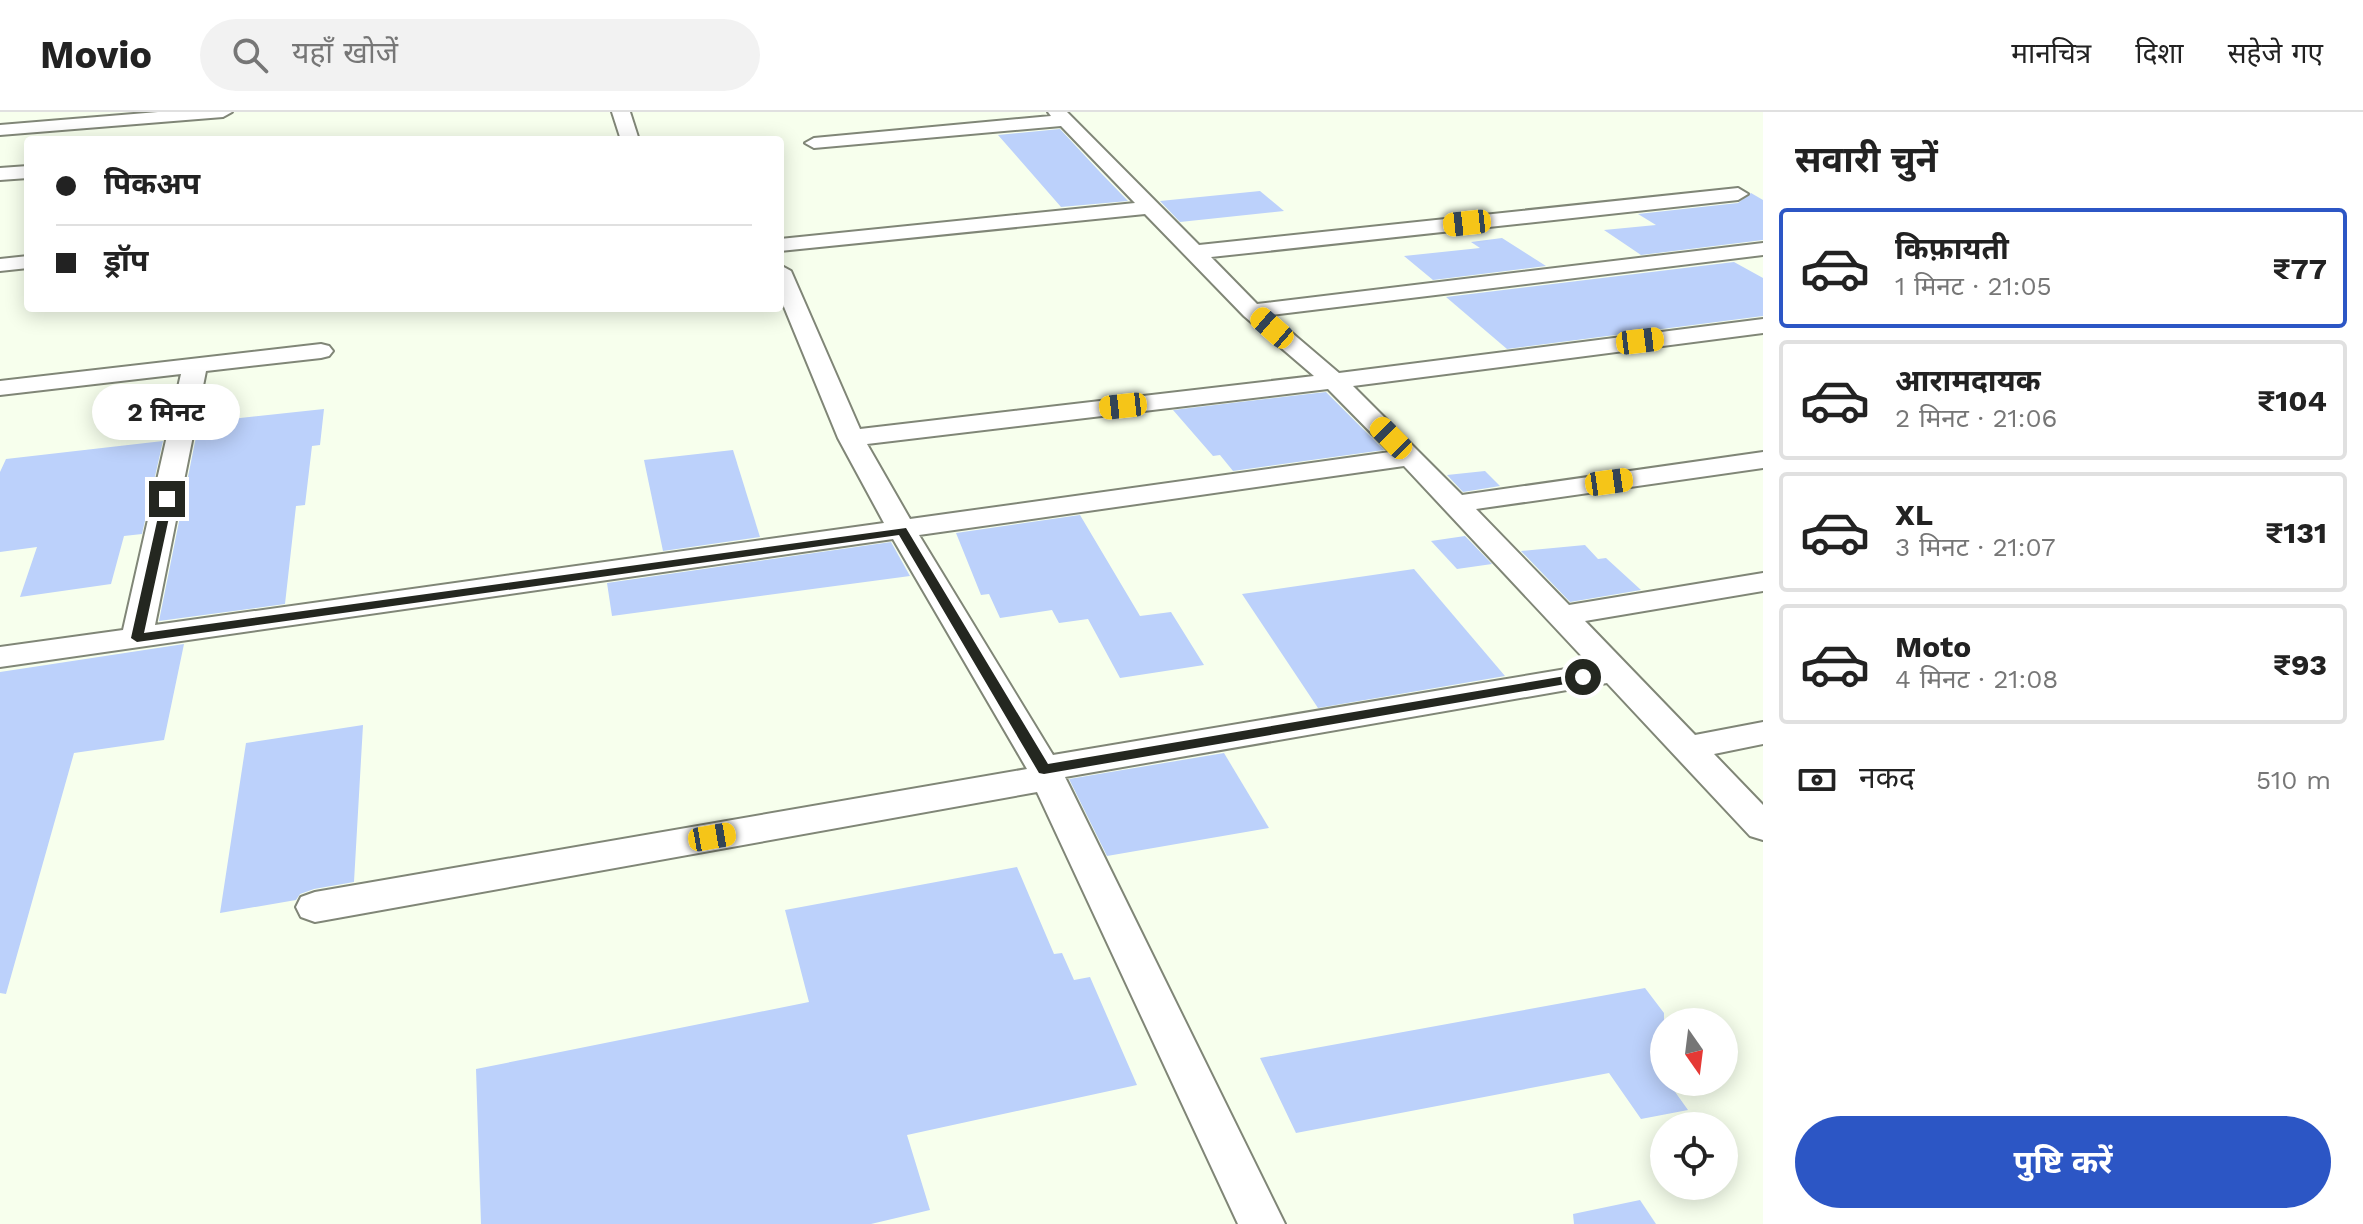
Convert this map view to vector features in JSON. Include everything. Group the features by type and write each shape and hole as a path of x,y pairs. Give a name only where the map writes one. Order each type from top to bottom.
{"lane":[{"path":"0,130 223,112"},
{"path":"621,112 629,136"},
{"path":"814,143 1061,116 1252,311 1334,381 1410,457 1763,827"},
{"path":"0,174 24,172"},
{"path":"1196,252 1738,194"},
{"path":"784,245 1151,207"},
{"path":"1252,311 1763,249"},
{"path":"0,265 24,262"},
{"path":"784,280 851,438 902,531 1046,774 1262,1224"},
{"path":"851,438 1763,326"},
{"path":"0,388 321,351"},
{"path":"137,638 195,366"},
{"path":"0,657 1410,457"},
{"path":"1455,504 1763,460"},
{"path":"1560,616 1763,582"},
{"path":"315,907 1613,672"},
{"path":"1686,748 1763,733"}],"building":[{"path":"1060,129 1128,201 1061,207 998,135"},
{"path":"1260,191 1284,211 1180,222 1160,201"},
{"path":"1751,193 1763,200 1763,240 1641,255 1604,230 1656,225 1638,214 1738,203"},
{"path":"1502,238 1546,266 1433,280 1404,256 1480,248 1471,242"},
{"path":"1734,262 1763,278 1763,316 1507,349 1446,297"},
{"path":"1326,392 1384,450 1233,471 1220,455 1213,456 1173,410"},
{"path":"324,409 320,445 312,446 305,505 296,506 285,604 159,621 196,437 210,435 213,421"},
{"path":"163,441 142,534 124,536 111,584 20,597 37,547 0,552 0,472 6,459"},
{"path":"733,450 760,537 663,551 644,460"},
{"path":"1485,471 1500,486 1463,492 1447,475"},
{"path":"1080,515 1140,616 1171,612 1204,665 1120,678 1088,619 1059,623 1052,610 1000,618 989,594 981,595 956,533"},
{"path":"1465,536 1492,564 1457,569 1431,541"},
{"path":"891,542 910,576 612,616 607,583"},
{"path":"1585,545 1598,559 1606,558 1641,590 1570,602 1521,551"},
{"path":"1414,569 1505,676 1318,708 1242,594"},
{"path":"184,644 164,740 74,753 6,994 0,993 0,672"},
{"path":"363,725 354,882 314,889 300,894 296,900 220,913 246,743"},
{"path":"1224,753 1269,828 1107,856 1069,779"},
{"path":"1017,867 1054,954 1062,953 1074,980 1090,977 1137,1085 907,1135 930,1210 871,1224 481,1224 476,1069 809,1002 785,910"},
{"path":"1645,988 1660,1008 1650,1008 1650,1096 1678,1096 1688,1110 1650,1112 1650,1117 1641,1119 1609,1073 1296,1133 1260,1058"},
{"path":"1640,1200 1656,1224 1574,1224 1573,1214"}],"route":[{"path":"167,499 137,638 902,531 1044,769 1583,677"}]}
